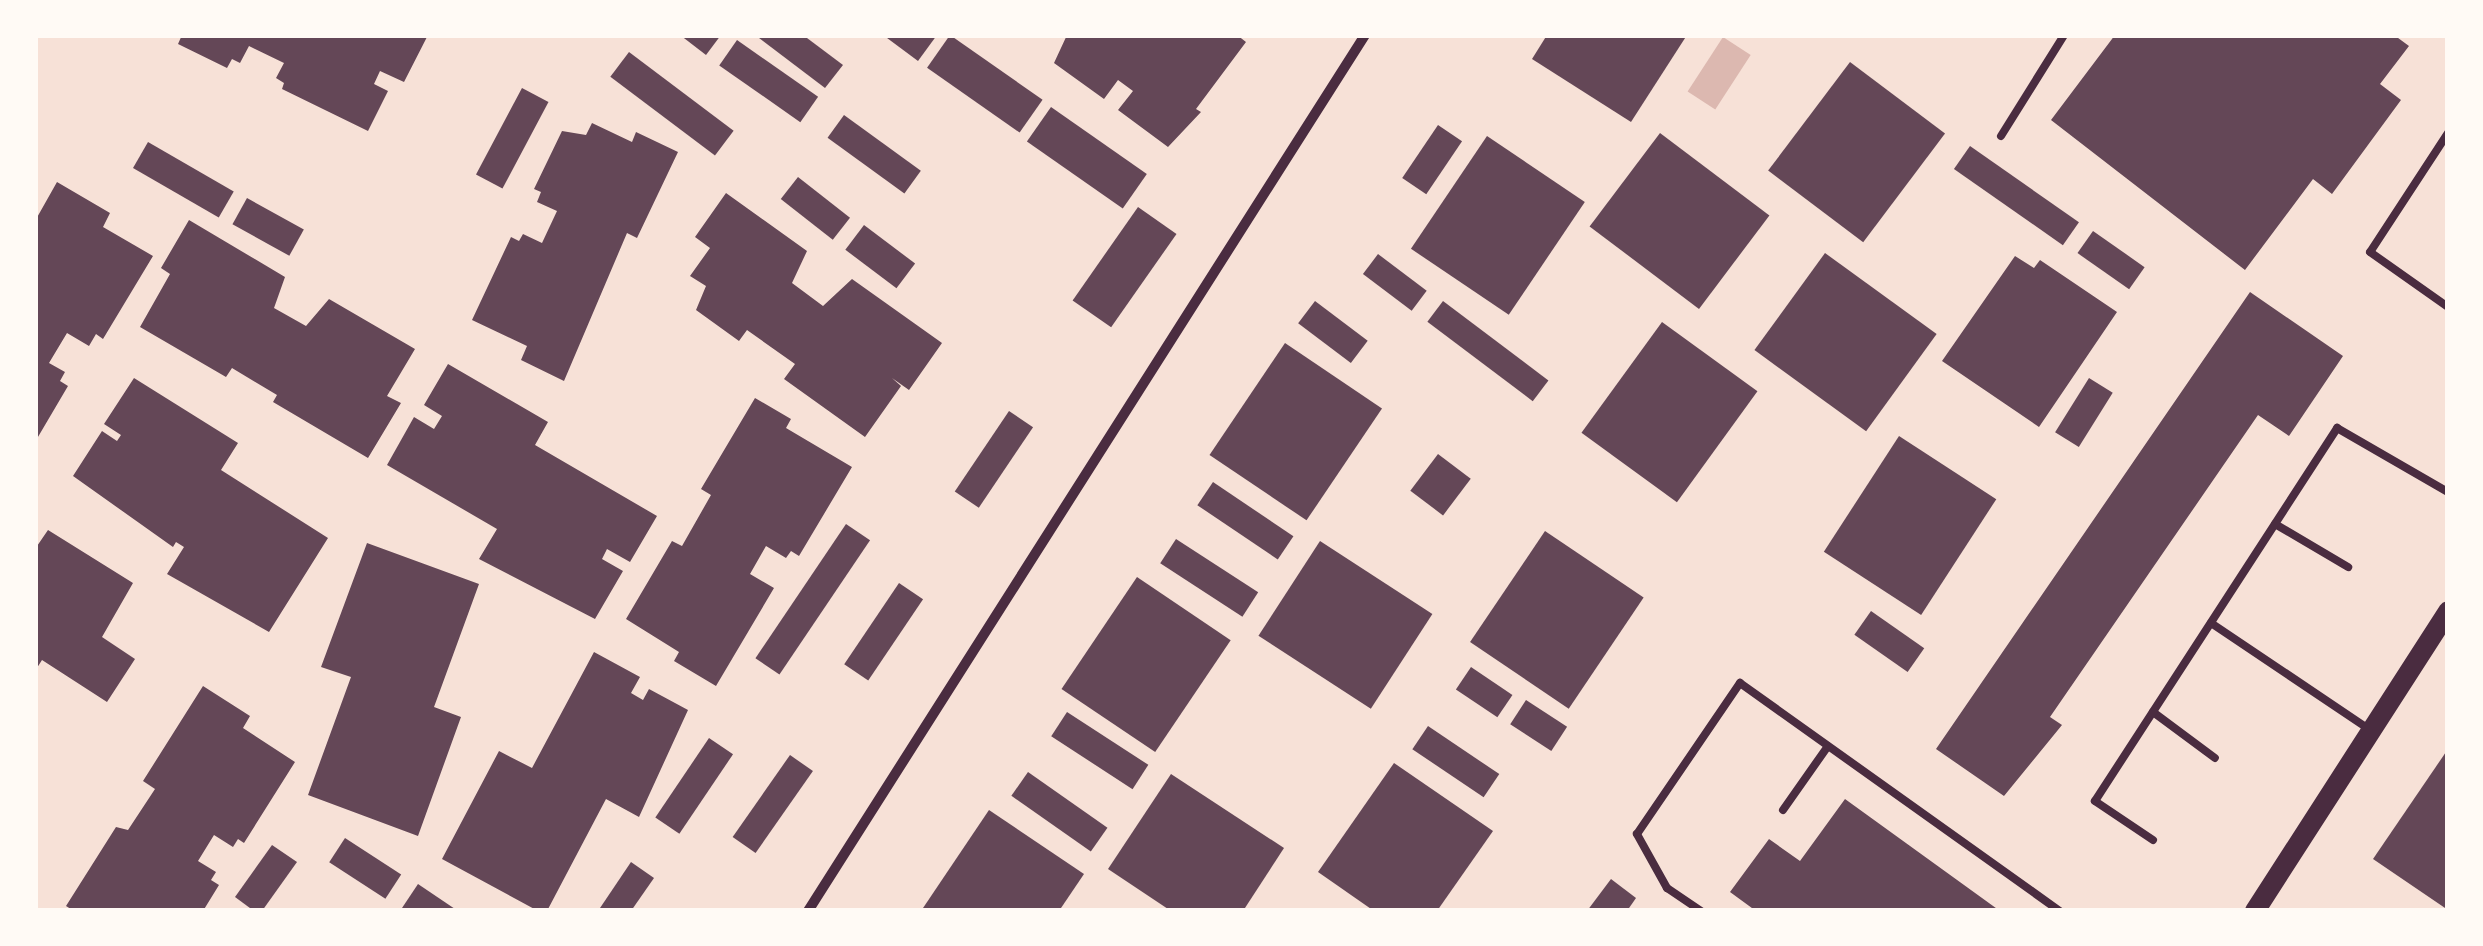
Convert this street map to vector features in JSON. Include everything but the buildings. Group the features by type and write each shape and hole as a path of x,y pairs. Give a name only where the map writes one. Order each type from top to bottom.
{"main road":[{"path":"2255,911 2448,611"}],"street":[{"path":"808,911 1365,35"}],"lane":[{"path":"2001,136 2064,35"},
{"path":"2448,134 2370,252 2448,307"},
{"path":"2153,840 2095,801 2338,428 2448,492"},
{"path":"2276,524 2348,567"},
{"path":"2211,623 2371,731"},
{"path":"1701,911 1667,888 1637,834 1740,683 2060,911"},
{"path":"2153,712 2214,758"},
{"path":"1783,810 1828,746"}],"shaded area":[{"path":"1723,37 1751,55 1715,109 1688,92"}]}
